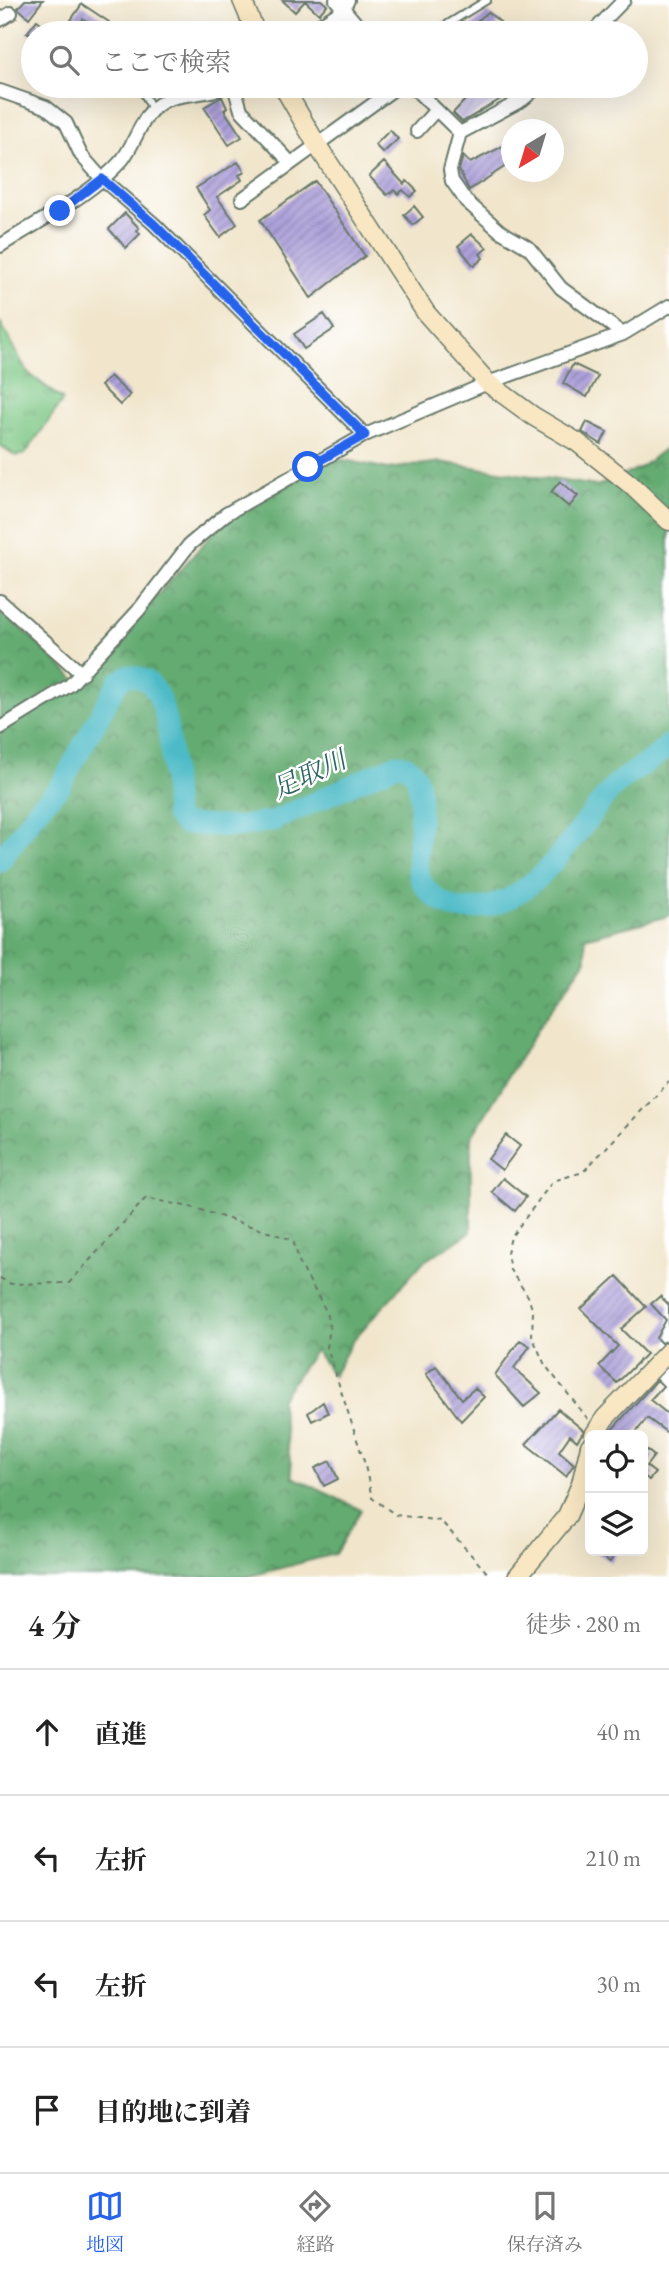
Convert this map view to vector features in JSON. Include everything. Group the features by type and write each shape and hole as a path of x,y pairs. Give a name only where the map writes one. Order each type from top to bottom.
{"street":[{"path":"242,0 251,21"},
{"path":"604,21 624,0"},
{"path":"321,21 342,3 355,21"},
{"path":"0,91 46,107 66,123 81,155 102,179 154,224 365,435"},
{"path":"0,246 60,211 102,179 128,151 152,110 170,98"},
{"path":"238,98 241,110 291,163"},
{"path":"290,98 317,145 426,313 488,383 533,416 577,442 631,484 669,521"},
{"path":"242,199 382,98"},
{"path":"424,98 460,133"},
{"path":"524,98 460,133 450,170 452,181 466,201 500,231 529,248 561,288 623,334"},
{"path":"417,131 435,110"},
{"path":"0,728 70,685 82,674 138,611 189,545 226,514 365,435 488,383 623,334 669,306"},
{"path":"0,601 82,674"},
{"path":"600,1430 669,1351"},
{"path":"517,1577 567,1516 585,1470"}],"lane":[{"path":"453,21 487,0"},
{"path":"146,98 152,110"}],"path":[{"path":"589,1430 545,1365 532,1336 533,1312 528,1296 510,1270 508,1253 511,1237 553,1181 583,1172 669,1082"},
{"path":"0,1278 11,1283 69,1283 146,1198 186,1205 293,1240 300,1264 325,1309 330,1327 327,1348 364,1461 372,1498 396,1515 441,1521 491,1577"}],"green space":[{"path":"0,322 27,372 63,400 25,454 16,456 0,445"},
{"path":"669,445 669,916 585,938 586,960 540,1025 471,1138 471,1232 423,1262 353,1340 333,1376 315,1350 280,1400 293,1477 361,1510 335,1554 247,1577 0,1577 0,608 79,683 222,523 335,458 388,469 440,462 597,486 640,468"}],"building":[{"path":"25,0 43,0 29,18 18,8"},
{"path":"282,0 321,0 327,5 319,14 305,1 295,12"},
{"path":"82,4 108,21 83,19 70,21"},
{"path":"488,12 499,21 477,21"},
{"path":"222,98 227,108 224,110 242,137 229,145 204,107"},
{"path":"503,98 462,122 453,113 466,99"},
{"path":"390,130 398,139 383,153 375,145"},
{"path":"501,147 501,169 469,190 459,170 463,156 470,163"},
{"path":"238,162 245,172 239,175 242,180 217,197 237,224 220,237 204,215 210,210 196,188"},
{"path":"384,162 404,184 407,181 417,191 410,197 403,190 398,194 394,190 387,195 369,176"},
{"path":"315,181 365,256 311,298 260,220"},
{"path":"414,206 423,217 413,225 404,215"},
{"path":"125,213 139,228 137,230 140,234 126,248 109,229"},
{"path":"472,234 487,248 480,254 483,258 474,266 458,246"},
{"path":"324,314 334,329 304,349 294,334"},
{"path":"573,364 598,376 587,397 563,383"},
{"path":"110,376 130,395 120,405 101,386"},
{"path":"587,422 607,432 601,444 582,432"},
{"path":"560,481 578,496 569,507 551,492"},
{"path":"506,1135 520,1146 502,1170 488,1159"},
{"path":"503,1178 526,1197 515,1211 492,1192"},
{"path":"617,1276 646,1307 621,1329 646,1354 617,1383 599,1366 618,1346 581,1309"},
{"path":"660,1296 669,1305 669,1340 661,1343 656,1338 666,1320 651,1304"},
{"path":"520,1340 530,1346 514,1368 541,1393 524,1407 495,1375"},
{"path":"436,1366 462,1399 475,1388 484,1397 461,1421 426,1374"},
{"path":"657,1380 663,1386 650,1400 669,1415 669,1434 647,1418 638,1430 612,1430"},
{"path":"323,1402 328,1413 312,1421 308,1413"},
{"path":"558,1409 584,1431 577,1441 570,1435 559,1451 574,1464 566,1476 526,1444"},
{"path":"648,1451 654,1456 648,1464"},
{"path":"330,1461 338,1479 324,1486 315,1468"},
{"path":"648,1468 655,1473 648,1479"},
{"path":"602,1556 614,1556 610,1562"}],"waterway":[{"name":"足取川","path":"0,861 38,809 61,785 118,682 128,675 147,681 159,697 168,728 175,815 183,824 235,827 273,821 397,764 409,767 416,777 419,791 419,877 435,897 462,910 496,904 517,894 535,880 568,845 611,790 669,744"}],"route":[{"path":"60,211 102,179 154,224 365,435 308,467"}]}
